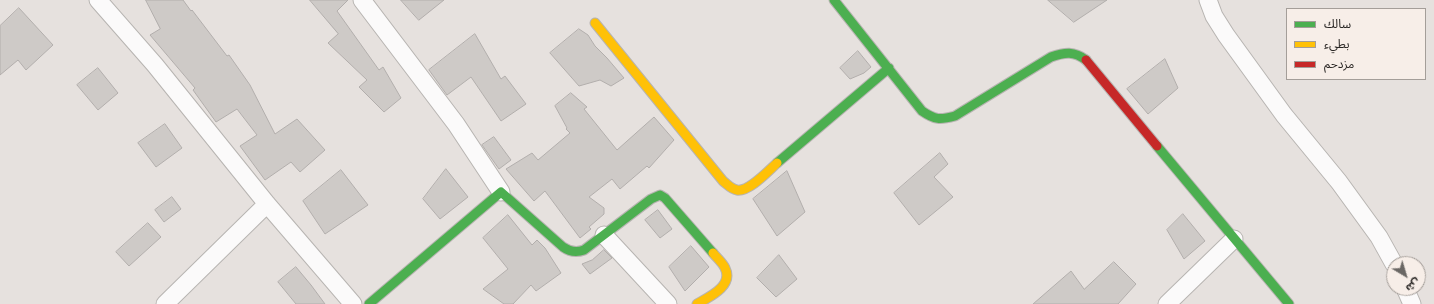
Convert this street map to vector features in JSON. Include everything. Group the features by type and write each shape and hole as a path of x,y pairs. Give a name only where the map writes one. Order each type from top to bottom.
{"street":[{"path":"98,0 155,65 267,204 353,304"},
{"path":"362,0 434,97 456,124 501,192 570,252 577,253 584,250 651,199 660,195 665,198 725,266 728,273 727,281 724,286 697,304"},
{"path":"834,0 922,111 932,118 942,120 955,116 1051,57 1072,51 1080,55 1088,62 1289,304"},
{"path":"1208,0 1214,16 1226,35 1284,115 1339,182 1378,237 1389,256"},
{"path":"595,23 723,181 731,188 736,190 743,190 750,186 889,68"},
{"path":"369,304 501,192"},
{"path":"165,304 267,204"},
{"path":"604,235 668,304"},
{"path":"1167,304 1234,239"}],"building":[{"path":"146,0 183,0 227,56 229,55 250,85 275,134 297,119 325,150 300,172 291,162 265,180 240,146 257,135 237,109 216,122 193,90 195,88 150,35 160,29"},
{"path":"310,0 348,0 337,11 379,70 383,67 401,98 384,112 359,87 367,80 328,43 338,34"},
{"path":"401,0 444,0 419,20"},
{"path":"1048,0 1107,0 1074,22"},
{"path":"19,8 53,45 26,70 18,60 0,75 0,26"},
{"path":"579,29 588,35 595,46 624,78 611,86 600,80 579,86 550,53"},
{"path":"475,34 501,79 505,76 526,104 501,121 471,77 447,95 429,70"},
{"path":"858,51 871,67 864,73 850,79 840,68"},
{"path":"1165,59 1178,88 1148,114 1127,89"},
{"path":"98,68 118,93 98,110 77,85"},
{"path":"571,93 587,107 584,109 617,150 654,117 674,140 649,168 647,166 620,189 612,179 589,197 604,208 604,214 589,227 591,229 580,238 545,191 534,201 506,169 532,153 538,160 570,133 566,129 567,128 555,106"},
{"path":"165,124 182,148 156,167 138,143"},
{"path":"494,137 511,160 499,169 482,145"},
{"path":"940,153 948,164 934,177 953,197 919,225 894,193"},
{"path":"446,169 468,197 440,219 423,199"},
{"path":"341,170 368,205 325,234 303,201"},
{"path":"787,171 805,212 777,236 753,199"},
{"path":"172,197 181,209 164,222 155,210"},
{"path":"658,210 672,229 660,238 645,220"},
{"path":"1183,214 1205,241 1184,259 1167,230"},
{"path":"508,215 532,245 537,240 545,248 561,273 536,291 531,285 513,304 504,304 483,289 508,269 483,238"},
{"path":"148,223 161,237 129,266 116,252"},
{"path":"691,246 709,267 685,291 669,267"},
{"path":"604,250 612,258 590,274 582,264 592,260"},
{"path":"779,255 797,279 776,297 757,278"},
{"path":"1114,262 1136,284 1118,304 1033,304 1071,271 1084,289"},
{"path":"296,267 325,304 296,304 278,282"}],"traffic: fast":[{"path":"834,0 922,111 934,118 941,119 955,116 1051,57 1069,53 1082,57 1086,60"},
{"path":"777,163 889,68"},
{"path":"1157,146 1289,304"},
{"path":"369,304 501,192 563,247 576,252 584,250 651,199 660,195 665,198 713,253"}],"traffic: slow":[{"path":"595,23 723,181 729,186 737,190 747,188 777,163"},
{"path":"697,304 719,290 726,280 727,274 725,268 713,253"}],"traffic: jam":[{"path":"1086,60 1157,146"}]}
